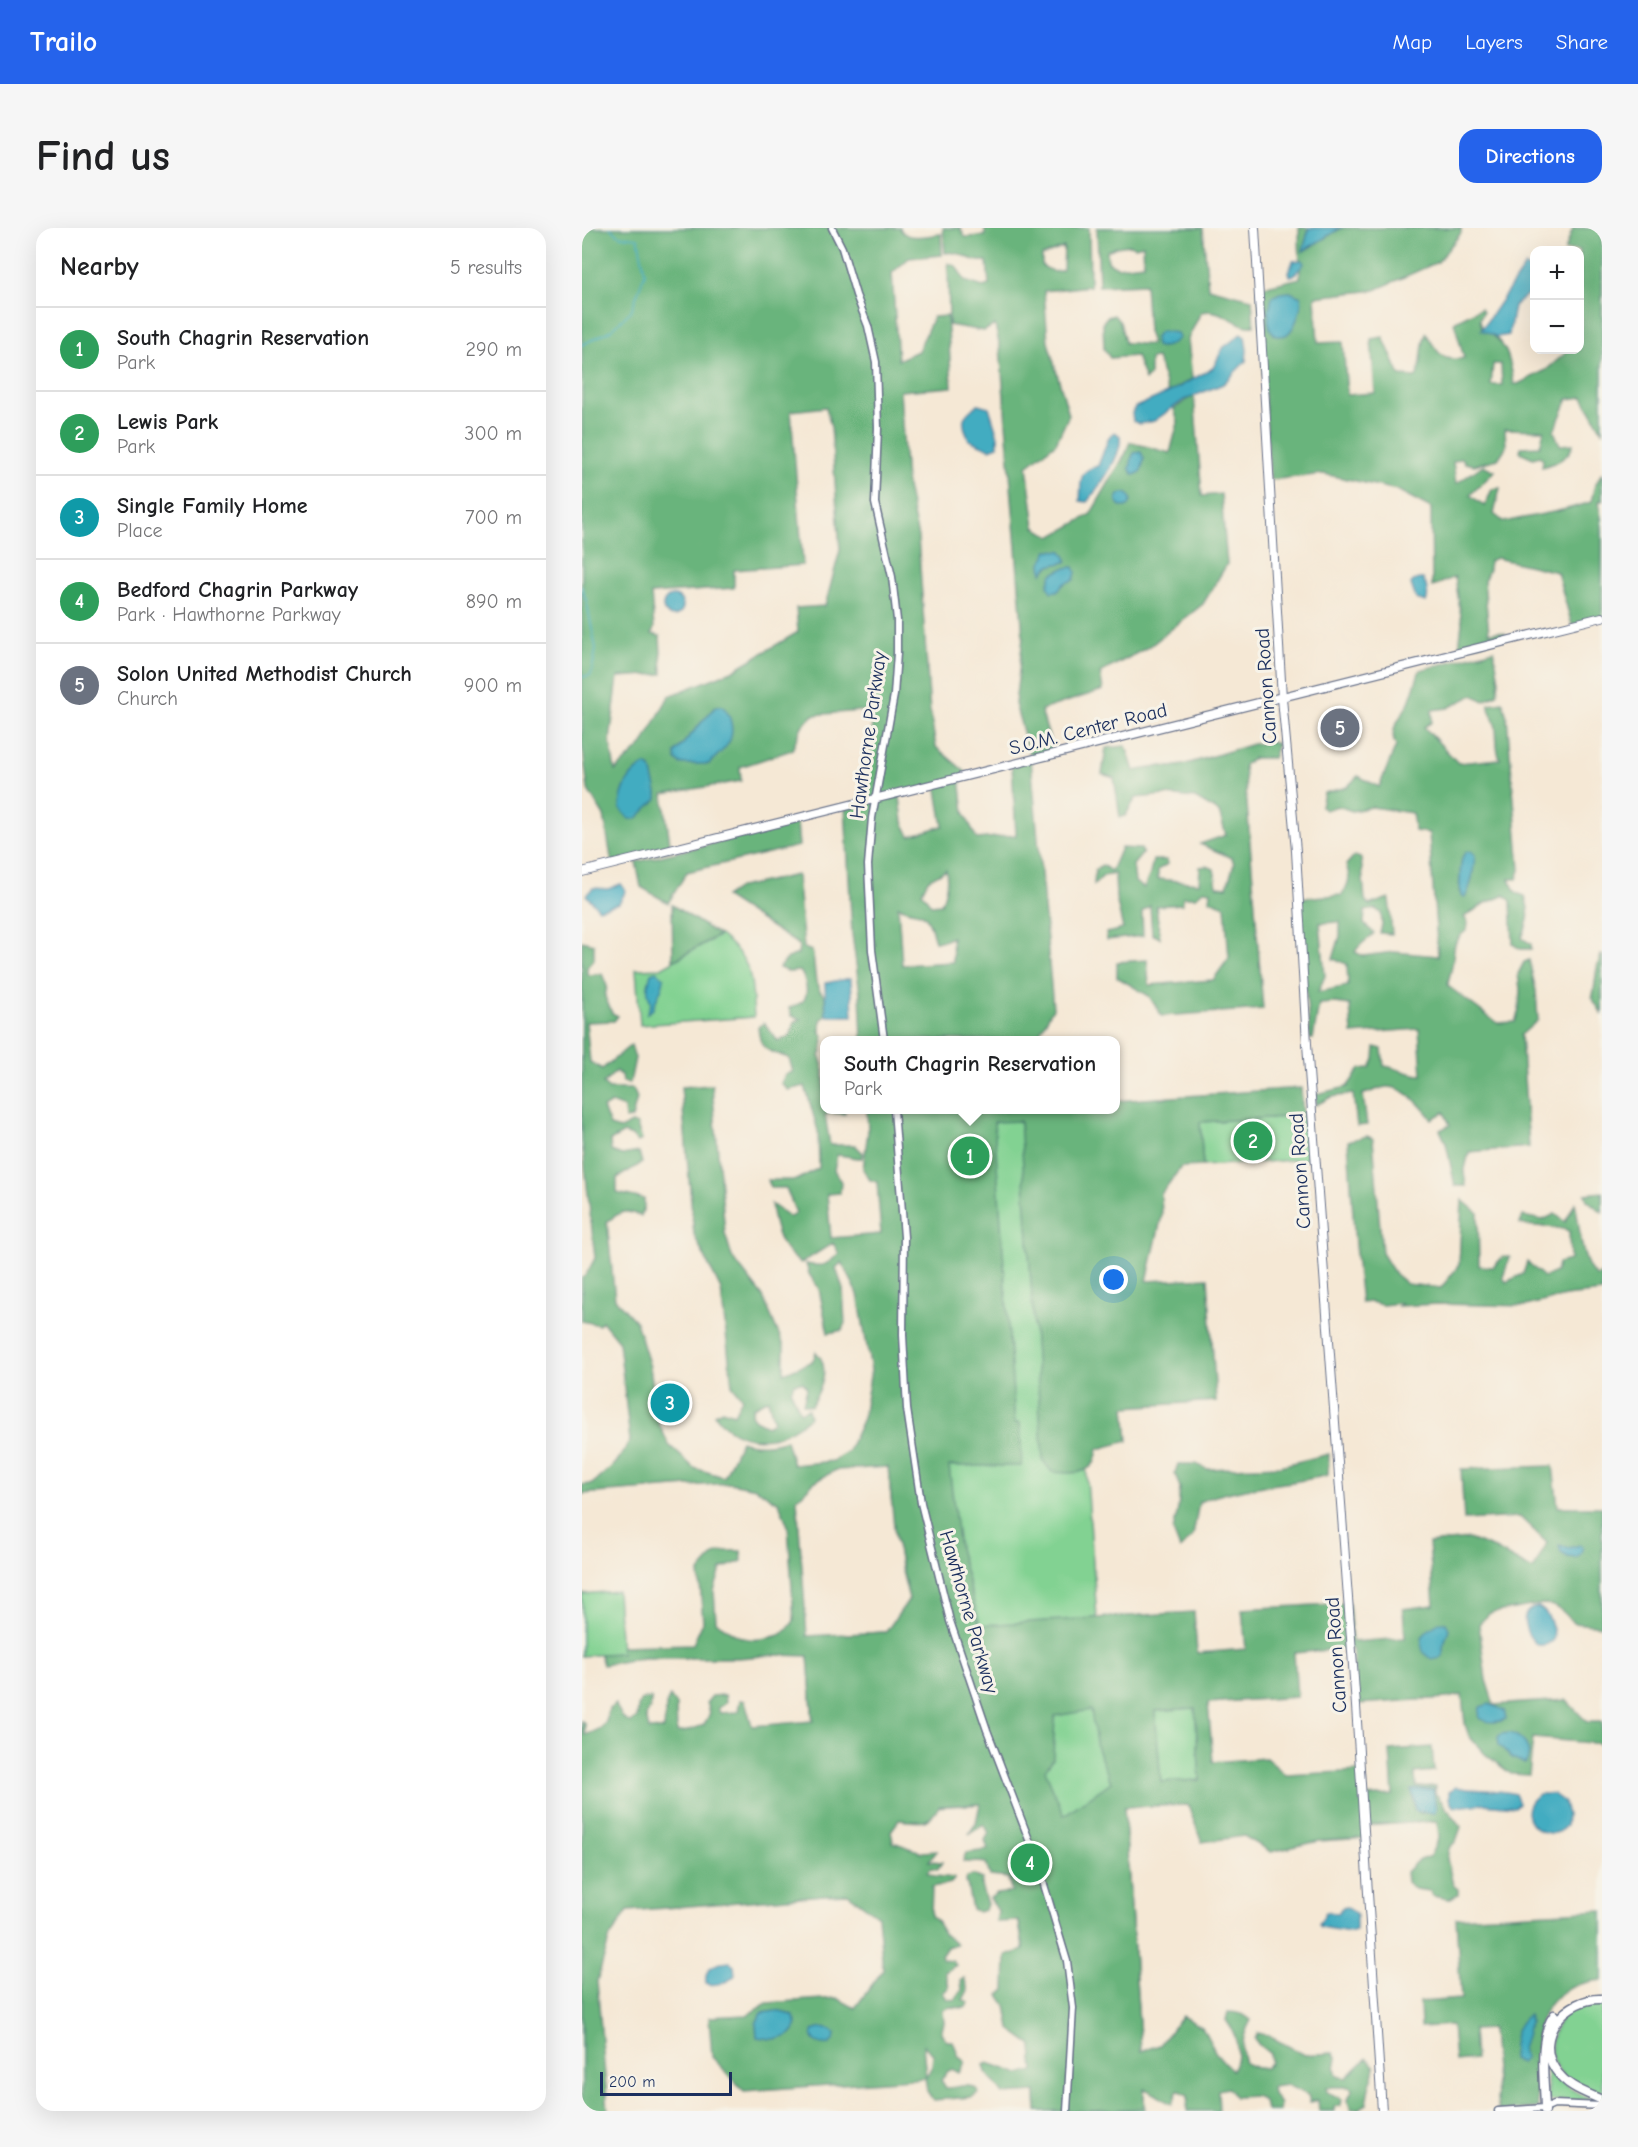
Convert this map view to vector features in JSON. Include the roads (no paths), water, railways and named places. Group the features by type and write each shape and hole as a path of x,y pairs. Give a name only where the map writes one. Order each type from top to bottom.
{"highway":[{"path":"1548,2110 1544,2043 1548,2025 1567,2003 1589,1995 1602,1994"},
{"path":"1602,1999 1583,2001 1565,2011 1556,2023 1549,2042 1551,2060 1563,2078 1575,2088 1602,2100"}],"main road":[{"name":"Cannon Road","path":"1255,228 1282,698 1294,831 1307,1044 1375,1970 1382,2111"},
{"name":"S.O.M. Center Road","path":"582,872 1602,617"}],"street":[{"name":"Hawthorne Parkway","path":"832,228 842,248 868,326 876,363 878,428 875,503 892,577 897,620 894,695 870,835 868,879 873,962 883,1036"},
{"name":"Hawthorne Parkway","path":"894,1114 904,1237 903,1335 907,1409 921,1503 950,1621 987,1730 1036,1858 1067,1961 1073,2008 1067,2111"},
{"path":"1498,2111 1548,2110 1554,2104 1602,2106"}],"water":[{"path":"1309,228 1341,228 1303,251"},
{"path":"1302,260 1304,264 1294,275 1290,276 1293,261"},
{"path":"1525,266 1530,270 1530,292 1514,306 1509,335 1497,337 1481,330"},
{"path":"1290,292 1301,297 1300,312 1289,332 1276,336 1269,323 1272,297"},
{"path":"1162,331 1177,333 1179,338 1166,346 1156,346 1155,337"},
{"path":"1241,334 1245,336 1246,361 1223,384 1184,400 1154,421 1140,424 1133,421 1132,413 1135,407 1170,392 1213,368 1223,348"},
{"path":"978,404 989,407 998,436 998,446 990,449 969,440 964,427 965,416"},
{"path":"1115,432 1120,436 1120,444 1114,461 1104,480 1087,502 1080,501 1083,475 1091,468 1098,466 1109,437"},
{"path":"1141,452 1144,459 1141,472 1134,475 1129,468 1132,457 1134,453"},
{"path":"1121,493 1127,493 1131,500 1127,507 1121,507 1117,503 1117,497"},
{"path":"1048,550 1062,551 1067,559 1066,562 1049,566 1042,573 1041,563"},
{"path":"1074,567 1076,572 1074,580 1065,583 1057,591 1051,592 1048,585 1052,574 1064,568"},
{"path":"1423,579 1426,587 1426,602 1416,599 1411,584"},
{"path":"673,596 680,599 683,606 680,613 673,616 666,613 663,606 666,599"},
{"path":"722,706 728,713 731,723 732,733 727,745 709,764 680,764 676,760 675,753 715,707"},
{"path":"646,765 651,768 657,799 636,819 629,819 620,808 622,795 627,782 635,772"},
{"path":"1471,851 1475,855 1474,865 1465,897 1460,893 1461,864 1465,854"},
{"path":"621,884 626,891 619,903 599,909 586,895 593,888 608,889"},
{"path":"656,971 664,978 663,983 653,1009 647,1013 651,1003 648,991 649,982 651,973"},
{"path":"851,978 853,1016 826,1016 825,983"},
{"path":"1559,1545 1569,1548 1580,1545 1583,1547 1576,1558 1561,1553"},
{"path":"1538,1607 1548,1617 1552,1626 1553,1641 1545,1645 1537,1645 1526,1630 1527,1613"},
{"path":"1439,1623 1446,1623 1449,1629 1443,1647 1443,1656 1435,1659 1424,1653 1422,1640 1426,1632"},
{"path":"1489,1704 1504,1710 1506,1719 1492,1722 1479,1718 1480,1707"},
{"path":"1510,1733 1520,1738 1528,1749 1528,1759 1525,1764 1512,1758 1499,1745 1498,1737 1501,1734"},
{"path":"1456,1787 1515,1794 1519,1803 1515,1807 1483,1804 1454,1807 1451,1804 1449,1792"},
{"path":"1433,1789 1436,1809 1434,1813 1415,1811 1411,1790"},
{"path":"1539,1794 1553,1794 1564,1802 1567,1815 1566,1826 1559,1832 1542,1831 1530,1822 1528,1808 1531,1801"},
{"path":"1347,1907 1356,1914 1356,1930 1350,1932 1321,1927 1319,1924 1326,1912 1337,1913"},
{"path":"730,1962 734,1966 733,1978 717,1984 706,1983 707,1973 712,1966"},
{"path":"776,2011 793,2015 797,2024 794,2030 791,2034 781,2038 757,2037 756,2024 761,2013"},
{"path":"1528,2015 1530,2022 1522,2049 1525,2058 1521,2063 1512,2059 1514,2040 1519,2024"},
{"path":"821,2028 832,2030 835,2034 834,2040 829,2044 819,2043 813,2038 812,2031"}],"waterway":[{"path":"582,345 611,330 631,311 645,273 638,238 620,236 610,228"},
{"path":"582,587 596,649 591,675 582,677"}],"place":[{"name":"Solon United Methodist Church","path":"1340,728"},
{"name":"Lewis Park","path":"1253,1141"},
{"name":"South Chagrin Reservation","path":"970,1156"},
{"name":"Single Family Home","path":"670,1403"},
{"name":"Bedford Chagrin Parkway","path":"1030,1863"}]}
